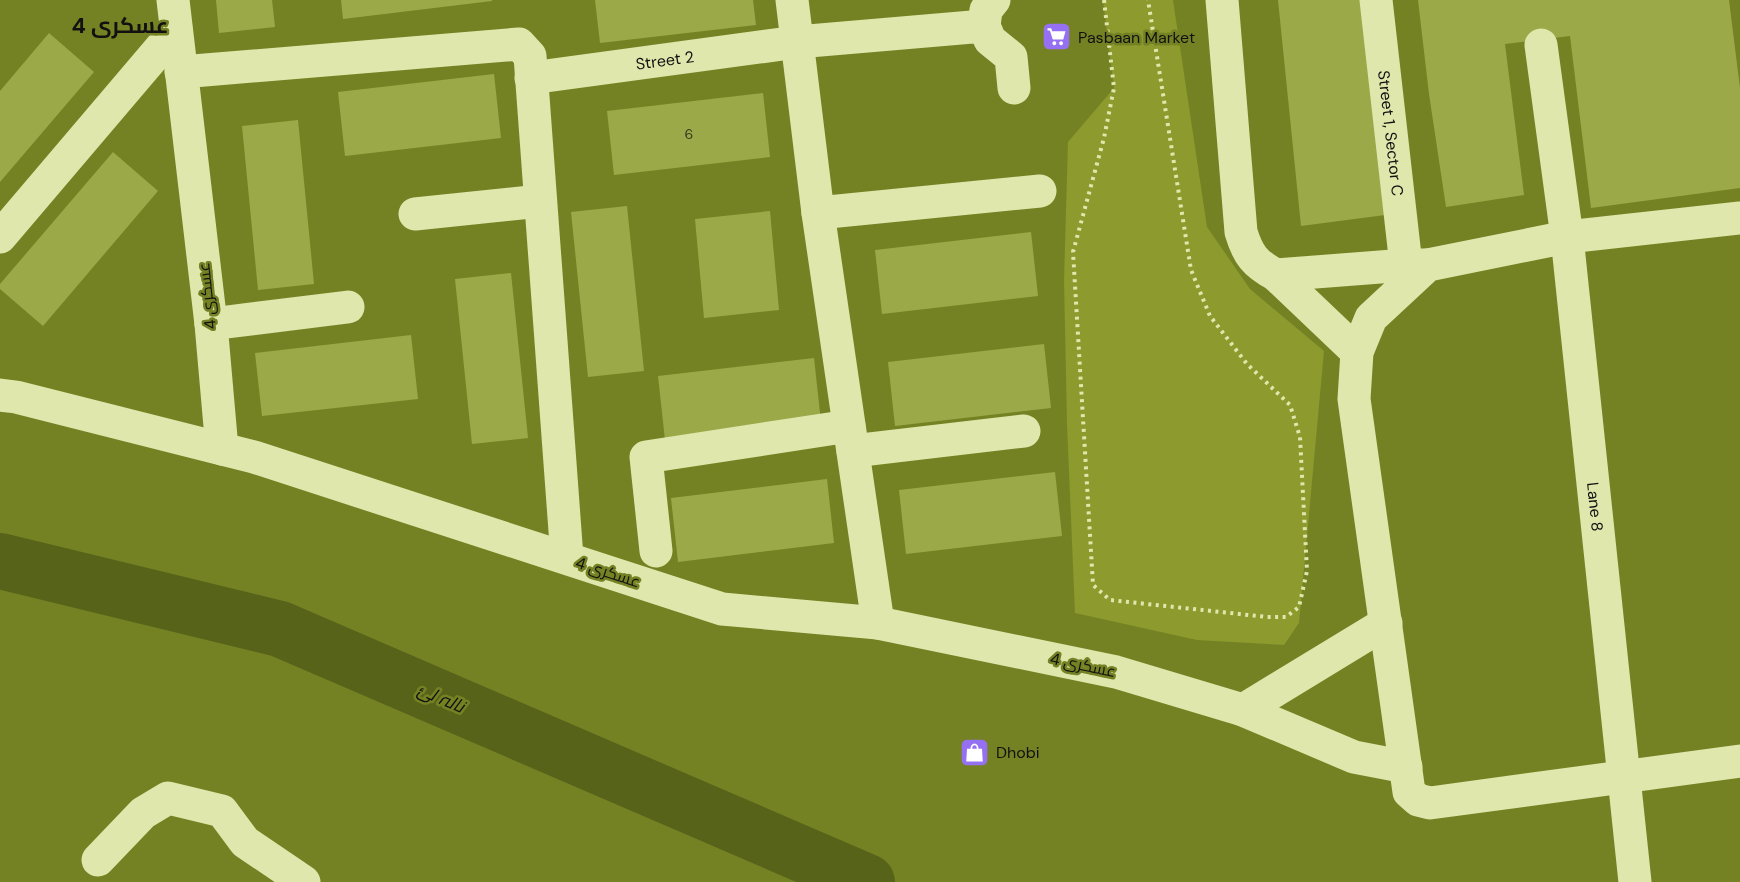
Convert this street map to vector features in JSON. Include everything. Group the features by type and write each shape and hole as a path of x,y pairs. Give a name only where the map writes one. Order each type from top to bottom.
{"street":[{"path":"792,0 818,213 878,623"},
{"path":"1222,0 1241,232 1246,249 1260,266 1276,275 1357,352"},
{"name":"Street 1, Sector C","path":"1376,0 1417,265"},
{"path":"989,13 990,40 1011,57 1014,88"},
{"name":"Street 2","path":"531,78 989,13"},
{"name":"عسکری 4","path":"174,15 211,324 222,449 254,457 722,609 878,623 1116,672 1243,710 1354,757 1406,767"},
{"name":"عسکری 4","path":"0,237 174,15"},
{"path":"181,72 519,44 530,56 567,558"},
{"name":"Lane 8","path":"1541,45 1567,237 1635,882"},
{"path":"818,213 1041,191"},
{"path":"415,214 540,201"},
{"path":"1276,275 1417,265 1567,237 1740,218"},
{"path":"1417,265 1371,318 1357,352 1354,399 1409,792 1418,800 1430,802 1740,761"},
{"path":"211,324 348,307"},
{"path":"0,395 16,397 222,449"},
{"path":"656,551 646,457 851,438 1024,431"},
{"path":"1243,710 1386,623"},
{"path":"98,860 143,813 168,798 222,811 245,842 304,882"}],"path":[{"path":"1104,0 1114,88 1104,138 1073,252 1093,585 1110,600 1267,617 1286,617 1299,607 1307,571 1300,437 1290,405 1247,364 1210,316 1191,270 1148,0"}],"green space":[{"path":"1103,0 1173,0 1207,227 1250,289 1324,351 1299,623 1284,645 1197,640 1075,613 1064,280 1068,142 1114,88"}],"building":[{"path":"216,0 272,0 275,27 219,33"},
{"path":"341,0 492,0 492,1 343,19"},
{"path":"595,0 753,0 756,25 600,43"},
{"path":"1278,0 1361,0 1385,215 1301,226"},
{"path":"1418,0 1729,0 1740,88 1740,188 1591,208 1570,36 1505,44 1524,195 1446,207"},
{"path":"49,33 94,72 0,182 0,91"},
{"path":"494,74 501,138 345,156 338,92"},
{"path":"763,93 770,157 614,175 607,111"},
{"path":"298,120 314,284 258,290 242,126"},
{"path":"113,152 158,191 43,326 0,289 0,284"},
{"path":"627,206 644,371 588,377 571,212"},
{"path":"770,211 779,310 704,318 695,219"},
{"path":"1031,232 1038,296 882,314 875,250"},
{"path":"511,273 528,438 472,444 455,279"},
{"path":"411,335 418,399 262,416 255,353"},
{"path":"1044,344 1051,408 895,426 888,362"},
{"path":"814,358 821,422 665,440 658,376"},
{"path":"1055,472 1062,536 906,554 899,490"},
{"path":"827,479 834,543 678,562 671,498"}],"waterway":[{"name":"نالہ لئ","path":"0,561 280,629 867,882"}],"place":[{"name":"Pasbaan Market","path":"1057,37"},
{"name":"Dhobi","path":"975,752"}],"district":[{"name":"عسکری 4","path":"120,25"}]}
